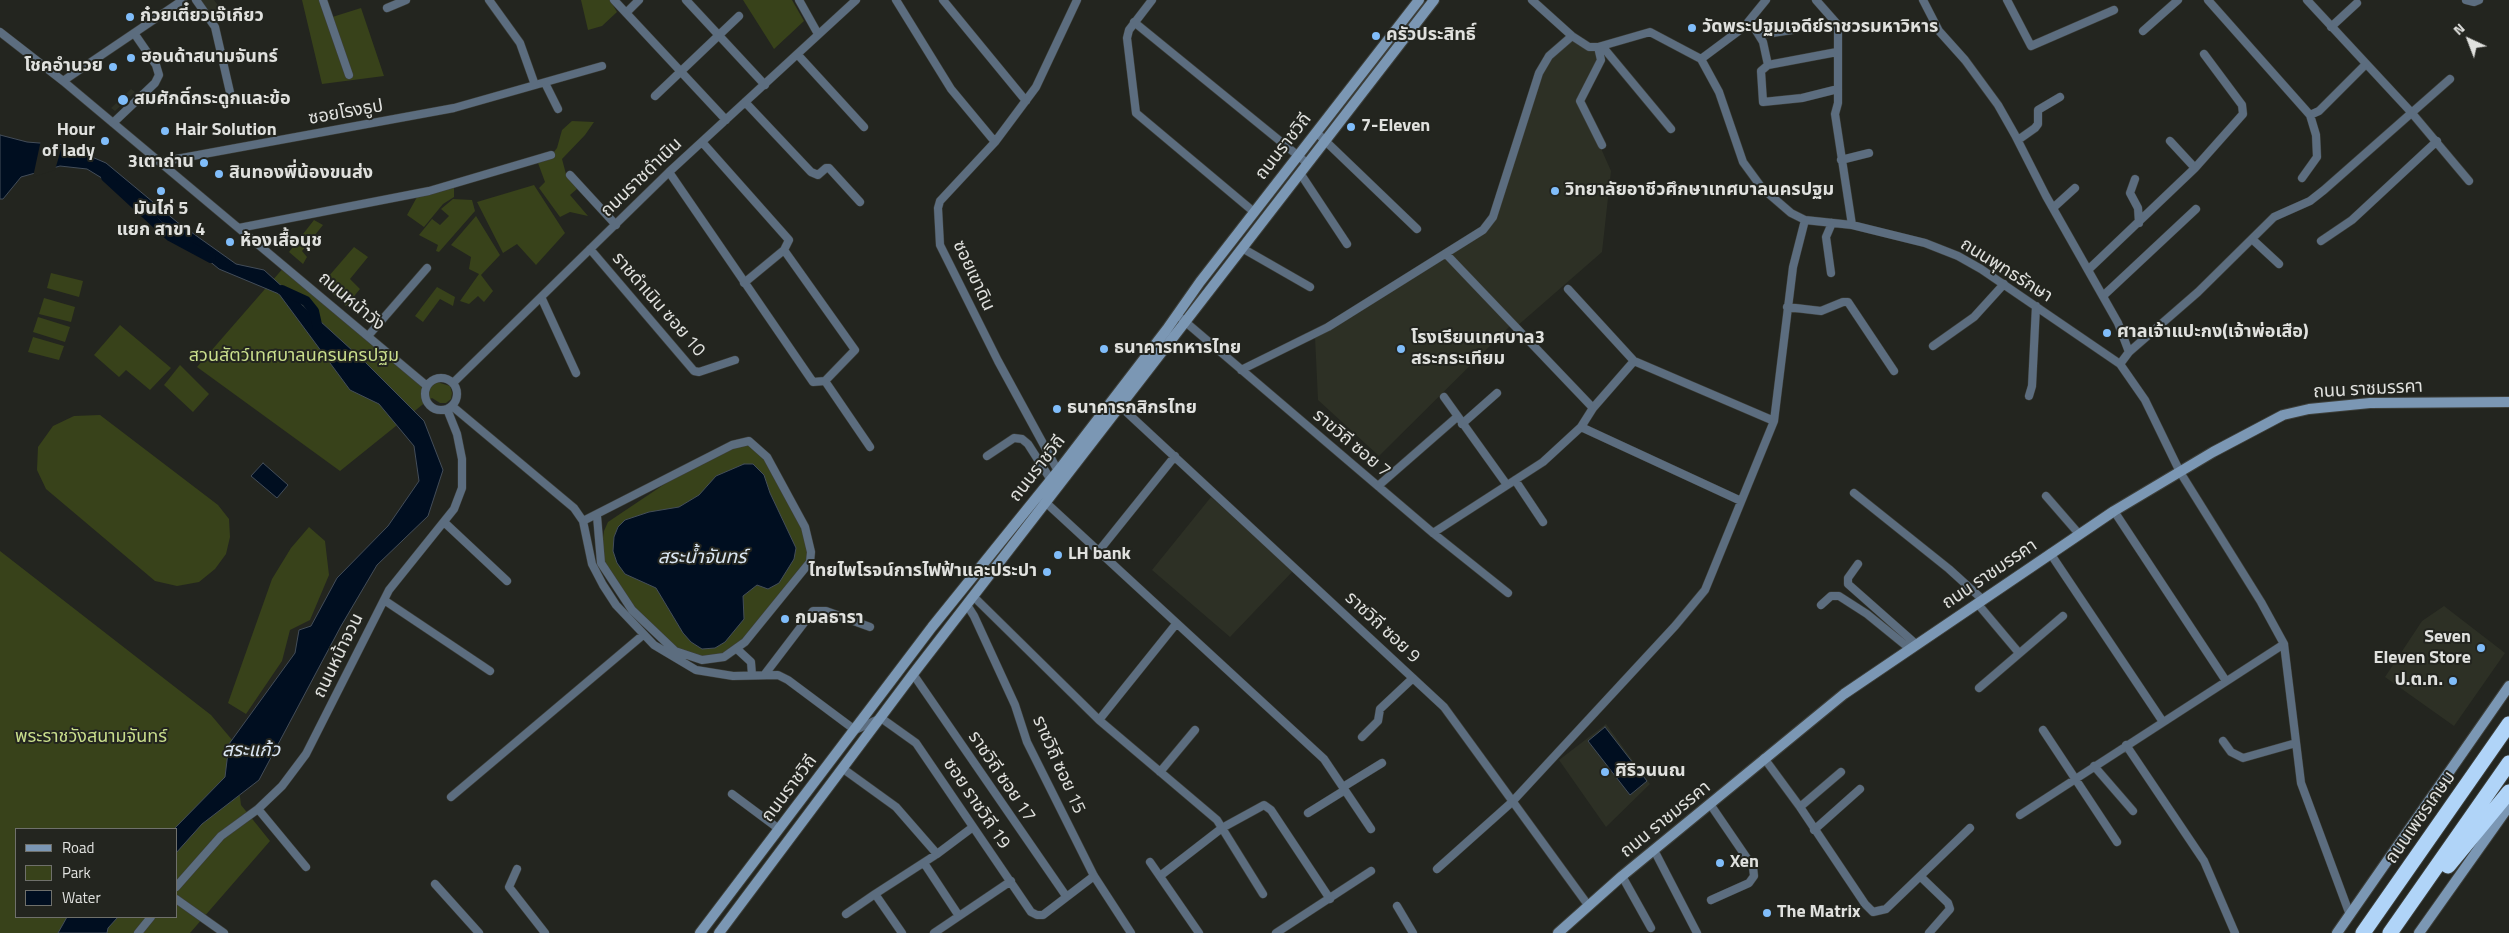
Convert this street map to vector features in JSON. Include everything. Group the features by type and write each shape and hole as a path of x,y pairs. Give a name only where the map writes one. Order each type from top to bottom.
{"highway":[{"name":"ถนนเพชรเกษม","path":"2363,933 2509,724"},
{"path":"2390,933 2509,763"},
{"path":"2418,893 2427,891 2509,792"}],"main road":[{"name":"ถนนราชวิถี","path":"719,933 913,674 974,597 1042,499 1051,480 1254,212 1419,0"},
{"name":"ถนนราชวิถี","path":"700,933 932,627 1120,406 1434,0"},
{"name":"ถนน ราชมรรคา","path":"1558,933 1622,876 1844,694 2114,511 2258,427 2282,416 2309,409 2370,402 2509,402"},
{"path":"2337,933 2509,686"},
{"path":"2419,933 2509,806"},
{"path":"716,913 728,922"}],"street":[{"path":"63,81 183,0"},
{"path":"196,0 215,27 232,101"},
{"path":"323,0 348,75"},
{"path":"387,8 406,0"},
{"path":"489,0 520,43 535,85"},
{"path":"614,0 726,120"},
{"path":"626,13 639,0"},
{"path":"686,0 765,85"},
{"path":"799,0 818,34"},
{"name":"ถนนราชดำเนิน","path":"453,383 542,299 669,172 856,0"},
{"path":"896,0 951,89 995,142"},
{"path":"943,0 1026,101"},
{"name":"ซอยเขาดิน","path":"1058,471 998,361 940,245 940,201 995,142 1026,101 1043,76 1077,0"},
{"path":"1152,0 1129,30 1128,38 1136,113 1254,212"},
{"path":"1532,0 1572,36 1589,47 1600,46 1650,32 1701,59 1750,21 1766,0"},
{"path":"1816,0 1838,25 1838,89 1835,114 1852,225"},
{"path":"1923,0 1939,31 1965,60 1998,105 2118,323 2129,352"},
{"path":"2007,0 2031,46 2114,10"},
{"path":"2143,31 2178,0"},
{"path":"2208,0 2310,115 2316,135 2317,157 2302,178"},
{"path":"2306,0 2412,112 2469,181"},
{"path":"2466,0 2474,2 2479,0"},
{"path":"2331,27 2357,3"},
{"path":"654,96 679,70 739,16"},
{"path":"1750,21 1764,45 1768,65"},
{"path":"1134,22 1307,163"},
{"path":"1759,35 1792,30"},
{"name":"ถนนหน้าวัง","path":"0,32 63,81 427,386"},
{"path":"113,123 155,83 159,75 156,65 134,33"},
{"path":"1241,370 1328,327 1475,236 1493,217 1539,73 1549,56 1572,36"},
{"path":"1600,46 1671,129"},
{"path":"1600,46 1601,60 1580,101 1602,145"},
{"path":"1837,52 1768,65 1760,71 1762,100 1766,103 1838,89"},
{"path":"2088,270 2195,168 2243,114 2242,105 2204,54"},
{"path":"798,55 864,127"},
{"name":"ถนนพุทธรักษา","path":"1701,59 1719,92 1735,144 1749,172 1776,202 1804,220 1852,225 1933,246 1958,256 2004,284 2120,364 2145,400 2180,472 2261,602 2284,644"},
{"path":"2310,115 2319,111 2366,64"},
{"name":"ซอยโรงธูป","path":"160,162 454,108 602,66"},
{"path":"2120,364 2129,352 2198,292 2274,217 2310,201 2450,79"},
{"path":"545,82 558,109"},
{"path":"2018,140 2038,124 2038,110 2060,97"},
{"path":"745,102 810,172 818,175 826,168 829,168 860,202"},
{"path":"1316,132 1417,229"},
{"path":"2170,141 2195,168"},
{"path":"2321,241 2352,220 2437,141"},
{"path":"702,142 787,236 789,242 784,250 744,283"},
{"path":"1841,160 1869,153"},
{"path":"239,228 429,191 551,155"},
{"path":"669,172 813,382 825,381 854,354 855,350 784,250"},
{"path":"1300,173 1347,244"},
{"path":"570,174 616,225"},
{"path":"2136,180 2130,193 2138,208 2139,223"},
{"path":"2053,208 2075,188"},
{"path":"2103,296 2196,209"},
{"path":"1438,869 1512,802 1669,633 1705,590 1774,421 1787,307 1793,267 1804,220"},
{"path":"1831,273 1826,238 1832,223"},
{"path":"2252,239 2278,264"},
{"path":"1242,248 1310,287"},
{"name":"ราชดำเนิน ซอย 10","path":"590,250 694,371 698,372 734,360"},
{"path":"1447,254 1593,408"},
{"path":"368,336 427,268"},
{"path":"1933,346 1974,317 2004,284"},
{"path":"1568,289 1634,361 1774,421"},
{"path":"542,299 576,373"},
{"path":"1787,307 1821,311 1843,302 1848,302 1894,371"},
{"path":"2029,396 2032,386 2036,306"},
{"name":"ราขวิถี ซอย 7","path":"1176,315 1433,533 1508,593"},
{"path":"1433,533 1542,462 1581,427 1593,408 1634,361"},
{"path":"449,407 457,392 453,383 439,378 427,386 426,395 428,403 436,409 449,407 574,508 583,521 596,573 616,605 643,635 667,655 696,670 712,674 778,675 788,680 855,730 881,718"},
{"path":"825,381 870,447"},
{"path":"1462,424 1497,393"},
{"path":"1444,397 1507,485"},
{"name":"ราชวิถี ซอย 9","path":"1120,406 1444,707 1588,905"},
{"name":"ถนนหน้าจวน","path":"178,885 221,836 258,809 282,786 306,754 389,590 454,509 462,488 462,459 449,407"},
{"path":"1378,486 1457,417"},
{"path":"1581,427 1741,501"},
{"path":"987,456 1014,438 1022,439 1028,444 1051,480"},
{"path":"583,521 597,516 732,445 749,440 762,451 805,527 811,552 810,562 746,642 724,657 702,660 675,651 648,628 632,610 601,563 597,516"},
{"path":"1098,552 1176,456"},
{"path":"1515,480 1543,522"},
{"path":"1854,493 1949,569 1979,601 2019,653"},
{"path":"2046,496 2079,534"},
{"path":"1042,499 1324,759 1371,829"},
{"path":"2114,511 2226,681"},
{"path":"444,522 506,581"},
{"path":"2050,554 2163,722"},
{"path":"1858,564 1848,578 1848,584 1914,647"},
{"path":"1821,605 1831,596 1839,596 1914,647"},
{"path":"974,597 1099,720 1208,812 1222,828 1263,894"},
{"path":"384,600 490,671"},
{"name":"ราชวิถี ซอย 15","path":"967,605 974,616 1015,705 1027,742 1094,876 1131,933"},
{"path":"765,674 813,611 826,611 870,627"},
{"path":"1979,688 2063,616"},
{"path":"1099,720 1176,624"},
{"path":"451,797 643,635"},
{"path":"2020,815 2284,644 2301,783 2350,915"},
{"path":"737,649 751,662 752,675"},
{"name":"ราชวิถี ซอย 17","path":"913,674 1066,896"},
{"path":"1362,737 1378,721 1380,709 1413,678"},
{"name":"ซอย ราชวิถี 19","path":"881,718 916,743 1031,912 1037,916 1043,914 1066,896"},
{"path":"1160,772 1195,730"},
{"path":"2043,730 2117,842"},
{"path":"2223,741 2231,752 2243,758 2296,743"},
{"path":"2126,745 2204,861 2235,933"},
{"path":"1764,758 1800,806 1864,904 1873,912 1886,909 1970,828"},
{"path":"1308,813 1382,763"},
{"path":"2094,766 2133,811"},
{"path":"842,768 896,807 937,854"},
{"path":"1800,806 1841,772"},
{"path":"1814,830 1860,789"},
{"path":"732,794 779,829"},
{"path":"1710,804 1753,866 1754,876 1749,884 1712,900"},
{"path":"1160,876 1222,828 1264,805 1267,806 1330,899"},
{"path":"258,809 306,868"},
{"path":"846,914 924,863 972,827"},
{"path":"1654,850 1697,933"},
{"path":"1150,862 1199,933"},
{"path":"924,863 959,916"},
{"path":"517,869 509,888 545,933"},
{"path":"1276,933 1330,899 1371,870"},
{"path":"1066,896 1094,876"},
{"path":"1622,876 1651,928"},
{"path":"1921,877 1948,903 1950,908 1928,933"},
{"path":"934,933 1011,881"},
{"path":"435,884 479,933"},
{"path":"875,894 902,933"},
{"path":"178,900 224,933"},
{"path":"1396,906 1413,933"},
{"path":"138,933 150,918"}],"shaded area":[{"path":"200,0 214,0 225,15 216,22"},
{"path":"1572,36 1595,50 1598,60 1580,101 1611,171 1602,252 1516,327 1510,326 1379,456 1318,400 1315,337 1488,224 1539,73"},
{"name":"สมศักดิ์กระดูกและข้อ","path":"131,89 135,92 115,111 111,108"},
{"path":"1211,497 1293,571 1230,637 1152,570"},
{"path":"2444,606 2505,653 2454,726 2385,677 2422,621"},
{"name":"ศิริวนนณ","path":"1606,724 1650,784 1606,827 1559,760"}],"green space":[{"path":"302,0 320,0 326,19 361,8 384,76 322,84"},
{"path":"581,0 610,0 617,12 602,26 588,30"},
{"path":"743,0 792,0 804,21 774,49"},
{"path":"572,121 594,122 585,135 562,159 566,174 578,188 570,195 588,216 570,212 560,217 539,188 545,182 538,163 549,158 557,148 562,130"},
{"path":"534,185 565,233 536,265 517,244 503,253 477,202"},
{"path":"454,187 454,197 443,204 424,227 407,215 417,197"},
{"path":"453,199 472,200 475,211 439,252 436,251 438,245 419,235 432,219 440,225 449,216 441,209"},
{"path":"476,216 500,255 481,275 493,291 484,302 478,296 469,304 460,301 479,274 469,269 471,257 451,245"},
{"path":"314,220 323,225 302,251 307,257 303,264 289,252"},
{"path":"354,247 368,257 350,279 360,289 346,306 322,284"},
{"name":"สวนสัตว์เทศบาลนครนครปฐม","path":"285,266 431,387 437,382 450,386 451,399 446,403 440,403 432,398 427,401 340,471 197,367"},
{"path":"51,273 83,281 79,297 47,288"},
{"path":"437,287 455,297 453,306 440,299 423,322 415,316"},
{"path":"44,298 75,307 71,322 39,314"},
{"path":"38,317 70,327 65,342 33,332"},
{"path":"120,325 171,368 150,390 126,370 119,377 94,355"},
{"path":"33,337 64,346 59,360 28,352"},
{"path":"180,365 209,394 193,412 164,385"},
{"path":"100,415 218,505 229,519 230,537 226,554 215,569 199,582 177,586 155,581 46,489 37,470 38,447 53,426 74,416"},
{"name":"สระน้ำจันทร์","path":"749,443 762,451 804,527 809,562 734,651 702,659 666,643 608,578 601,551 604,531 608,522 690,467 732,446"},
{"path":"309,527 325,541 329,575 310,620 290,630 282,661 246,714 228,703 272,579 291,548"},
{"name":"พระราชวังสนามจันทร์","path":"0,551 211,715 233,741 241,805 270,841 190,933 0,933"}],"water":[{"name":"สระแก้ว","path":"0,135 27,142 64,145 106,163 177,222 236,264 264,270 365,362 424,421 443,470 428,516 377,565 341,626 259,780 202,824 178,851 178,828 175,828 225,777 229,744 295,653 299,630 311,626 337,578 388,526 419,481 414,446 379,404 350,390 279,294 219,269 128,194 87,169 60,166 21,177 3,199 0,199"},
{"path":"263,463 288,485 277,498 251,476"},
{"name":"สระน้ำจันทร์","path":"744,464 753,464 764,475 770,493 796,548 794,559 779,583 768,589 757,585 743,596 744,619 725,642 715,648 702,649 691,642 683,633 656,588 625,574 617,563 613,551 614,537 618,527 625,520 649,512 679,507 699,495 716,476"},
{"path":"1605,727 1647,781 1630,795 1588,741"},
{"path":"66,918 117,918 108,928 107,933 58,933"}],"pier":[{"path":"41,140 62,146 55,170 33,177"}],"waterway":[{"path":"106,177 170,236 211,258"},
{"path":"282,290 306,301 314,311 318,329"}],"place":[{"name":"ก๋วยเตี๋ยวเจ๊เกียว","path":"130,17"},
{"name":"วัดพระปฐมเจดีย์ราชวรมหาวิหาร","path":"1692,28"},
{"name":"ครัวประสิทธิ์","path":"1376,36"},
{"name":"ฮอนด้าสนามจันทร์","path":"131,58"},
{"name":"โชคอำนวย","path":"113,67"},
{"name":"สมศักดิ์กระดูกและข้อ","path":"123,100"},
{"name":"7-Eleven","path":"1351,127"},
{"name":"Hair Solution","path":"165,131"},
{"name":"Hour of lady","path":"105,141"},
{"name":"3เตาถ่าน","path":"204,163"},
{"name":"สินทองพี่น้องขนส่ง","path":"219,174"},
{"name":"มันไก่ 5 แยก สาขา 4","path":"161,191"},
{"name":"วิทยาลัยอาชีวศึกษาเทศบาลนครปฐม","path":"1555,191"},
{"name":"ห้องเสื้อนุช","path":"230,242"},
{"name":"ศาลเจ้าแปะกง(เจ้าพ่อเสือ)","path":"2107,333"},
{"name":"ธนาคารทหารไทย","path":"1104,349"},
{"name":"โรงเรียนเทศบาล3 สระกระเทียม","path":"1401,349"},
{"name":"ธนาคารกสิกรไทย","path":"1057,409"},
{"name":"LH bank","path":"1058,555"},
{"name":"ไทยไพโรจน์การไฟฟ้าและประปา","path":"1047,572"},
{"name":"กมลธารา","path":"785,619"},
{"name":"Seven Eleven Store","path":"2481,648"},
{"name":"ป.ต.ท.","path":"2453,681"},
{"name":"ศิริวนนณ","path":"1605,772"},
{"name":"Xen","path":"1720,863"},
{"name":"The Matrix","path":"1767,913"}]}
